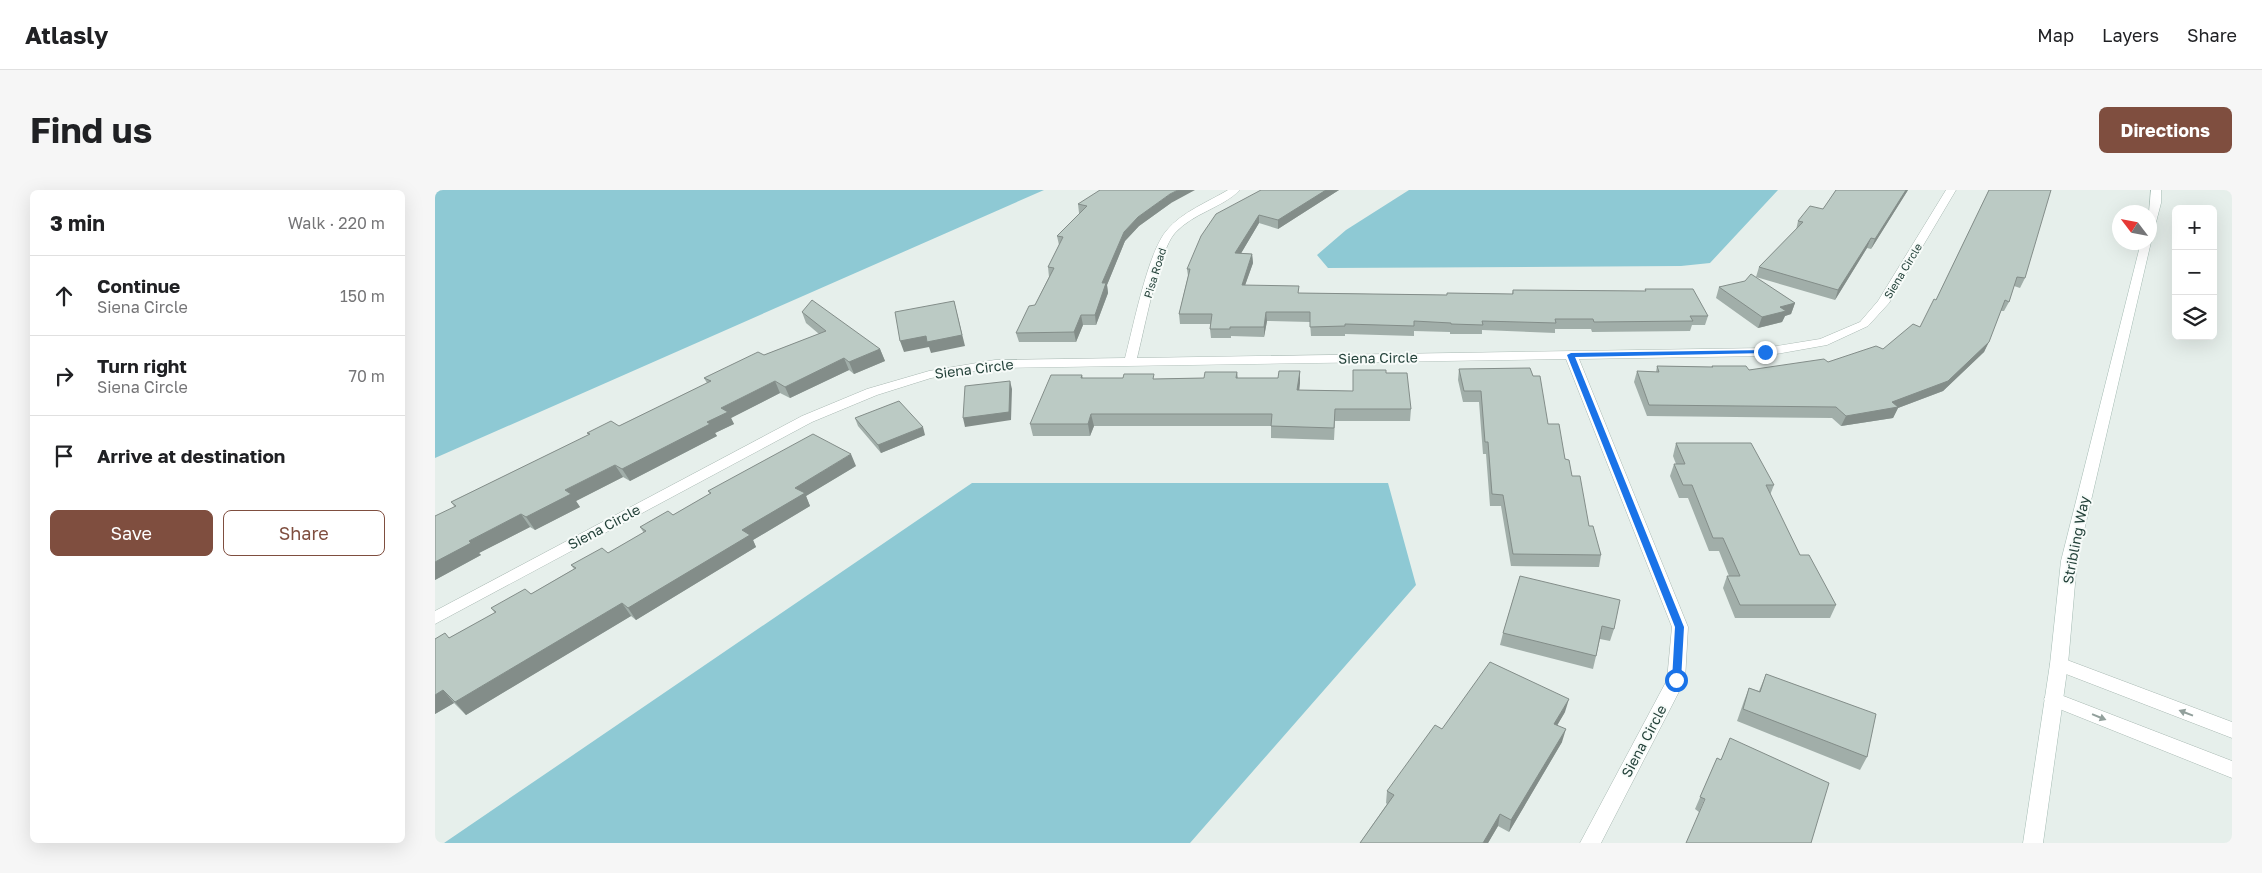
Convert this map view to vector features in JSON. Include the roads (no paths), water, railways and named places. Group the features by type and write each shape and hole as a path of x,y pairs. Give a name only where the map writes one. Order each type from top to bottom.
{"street":[{"name":"Pisa Road","path":"1130,361 1159,252 1170,232 1185,219 1235,190"},
{"name":"Siena Circle","path":"435,618 807,419 872,392 929,374 995,364 1765,352 1823,342 1864,324 1883,303 1951,190"},
{"path":"2155,205 2156,190"},
{"name":"Stribling Way","path":"2033,843 2059,664 2069,561 2145,250"},
{"name":"Siena Circle","path":"1571,355 1680,627 1676,680 1590,843"},
{"path":"2059,664 2232,730"},
{"path":"2053,699 2232,770"}],"water":[{"path":"435,190 1044,190 435,458"},
{"path":"1409,190 1778,190 1710,263 1681,266 1328,268 1317,255 1346,230"},
{"path":"972,483 1388,483 1416,585 1190,843 444,843"}]}
